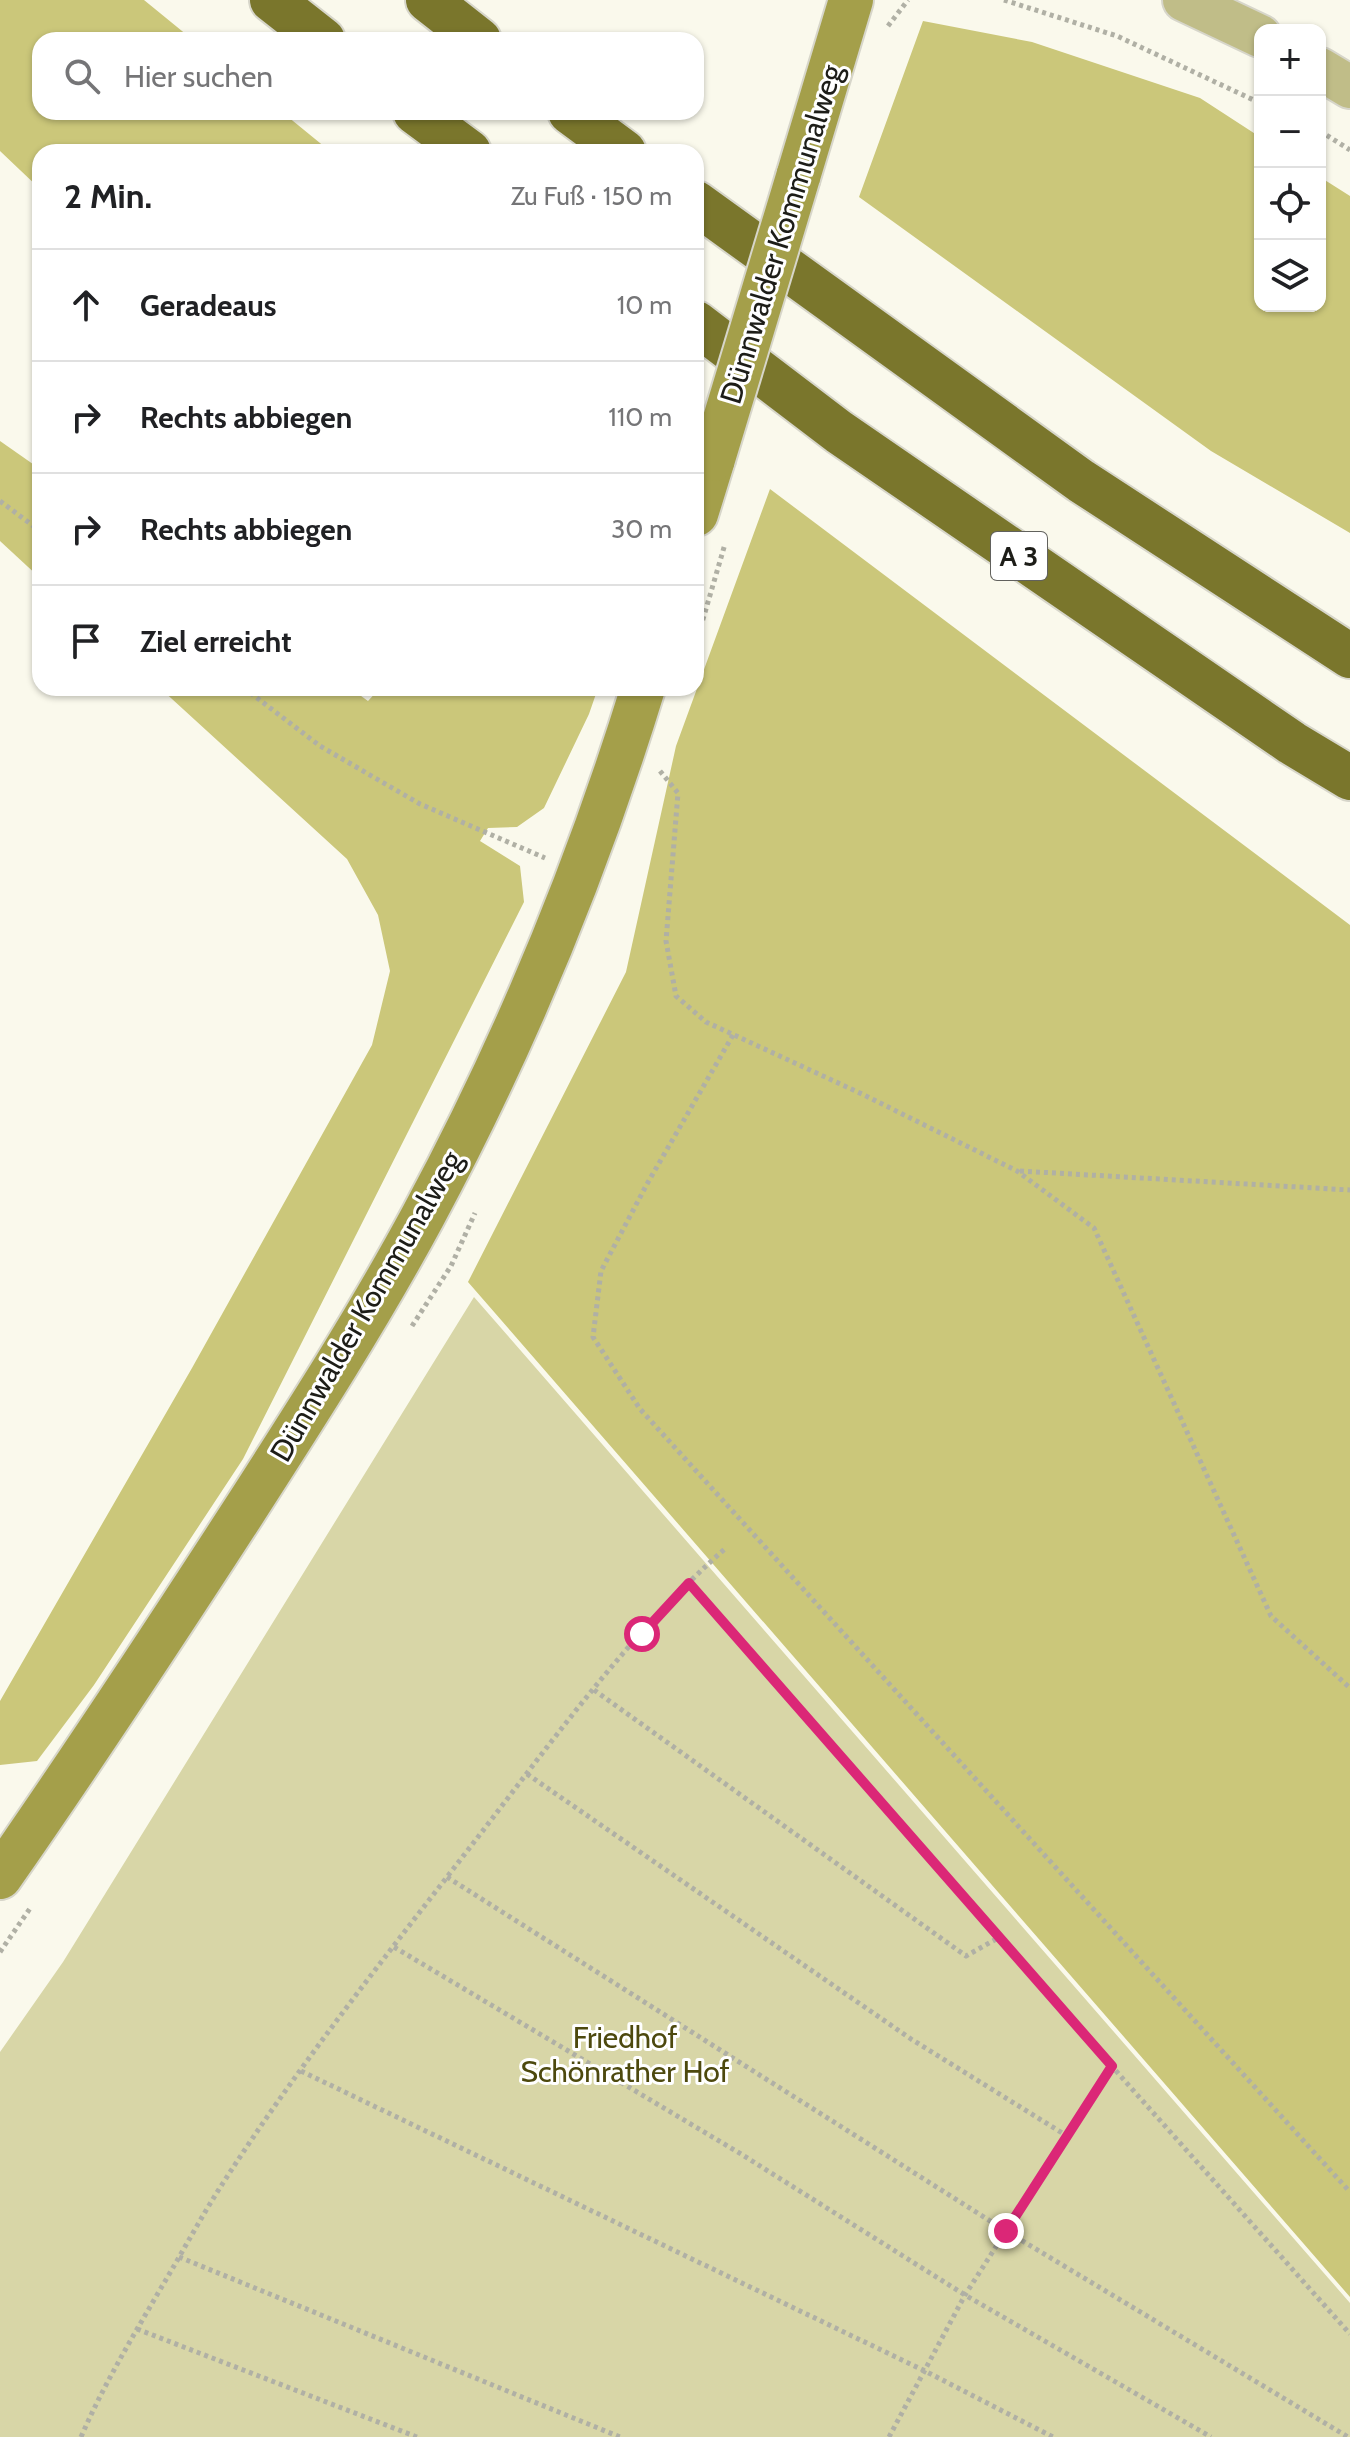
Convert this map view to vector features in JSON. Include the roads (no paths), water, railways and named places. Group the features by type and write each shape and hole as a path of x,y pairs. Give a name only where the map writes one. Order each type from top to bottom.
{"highway":[{"path":"272,0 313,32"},
{"path":"428,0 469,32"},
{"path":"426,120 458,144"},
{"path":"581,120 613,144"},
{"path":"704,209 1081,481 1350,656"},
{"name":"A 3","path":"704,329 839,432 1292,743 1350,778"}],"main road":[{"name":"Dünnwalder Kommunalweg","path":"711,527 713,459 851,0"},
{"name":"Dünnwalder Kommunalweg","path":"0,1877 155,1648 290,1439 415,1230 481,1104 512,1036 607,798 640,696"}],"street":[{"path":"1184,0 1254,33"},
{"path":"1326,73 1350,87"}],"park label":[{"name":"Friedhof Schönrather Hof","path":"625,2054"}]}
